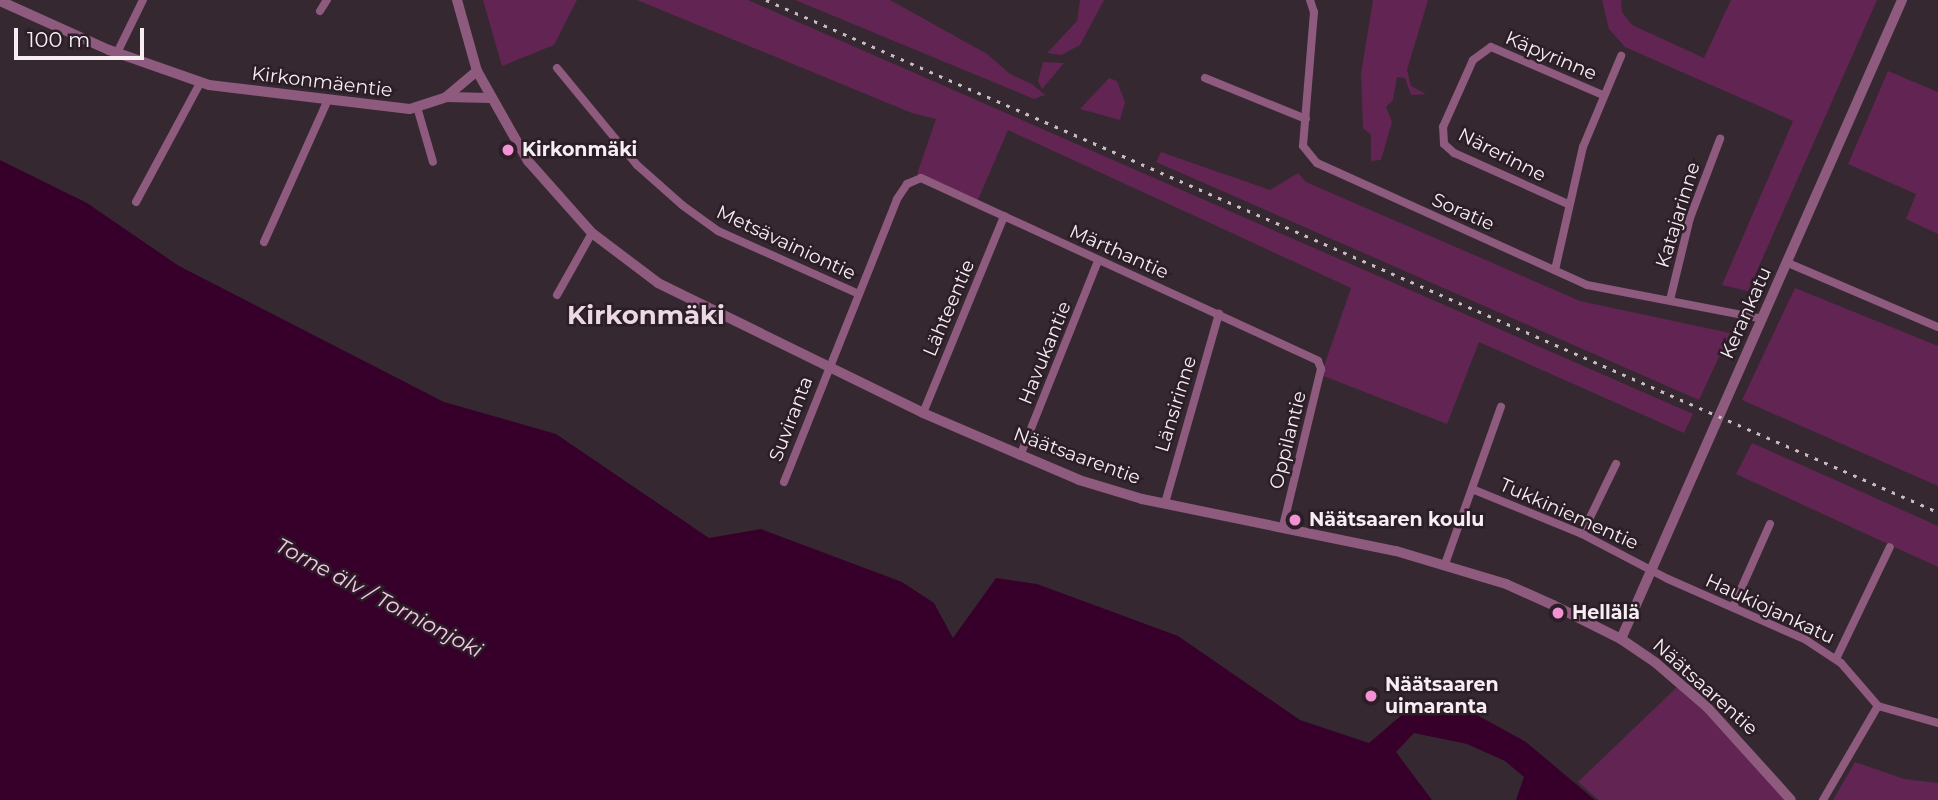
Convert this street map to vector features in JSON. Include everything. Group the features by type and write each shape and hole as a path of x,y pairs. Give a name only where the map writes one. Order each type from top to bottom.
{"street":[{"path":"117,53 143,0"},
{"path":"320,11 327,0"},
{"name":"Näätsaarentie","path":"457,0 477,71 490,98 547,186 592,233 658,283 700,308 923,413 1096,486 1445,564 1506,584 1621,639 1707,707 1791,800"},
{"name":"Soratie","path":"1310,0 1314,12 1303,146 1317,163 1587,285 1763,319"},
{"name":"Kerankatu","path":"1621,639 1902,0"},
{"name":"Kirkonmäentie","path":"0,1 117,53 200,83 327,102 417,107 446,97 490,98"},
{"name":"Käpyrinne","path":"1487,48 1503,50 1603,95"},
{"name":"Närerinne","path":"1487,48 1473,61 1443,127 1444,144 1454,153 1568,204"},
{"name":"Käpyrinne","path":"1555,270 1583,147 1621,56"},
{"name":"Metsävainiontie","path":"557,68 637,165 682,205 727,236 859,294"},
{"name":"Kirkonmäentie","path":"446,97 477,71"},
{"path":"1205,78 1306,119"},
{"path":"136,202 200,83"},
{"path":"264,242 327,102"},
{"path":"417,107 434,151 433,162"},
{"name":"Katajarinne","path":"1670,300 1690,218 1720,139"},
{"name":"Märthantie","path":"908,184 921,178 1318,360"},
{"name":"Suviranta","path":"783,482 897,199 908,184"},
{"name":"Lähteentie","path":"923,413 1004,216"},
{"path":"557,295 592,233"},
{"name":"Havukantie","path":"1020,456 1098,261"},
{"path":"1788,263 1938,327"},
{"name":"Länsirinne","path":"1165,503 1219,314"},
{"name":"Oppilantie","path":"1283,526 1321,369 1318,360"},
{"path":"1445,564 1501,407"},
{"path":"1582,534 1616,464"},
{"name":"Tukkiniementie","path":"1472,489 1582,534 1653,569"},
{"path":"1733,607 1770,524"},
{"path":"1836,659 1889,547"},
{"name":"Haukiojankatu","path":"1653,569 1836,659 1878,706"},
{"path":"1823,800 1878,706 1938,723"}],"shaded area":[{"path":"483,0 577,0 554,45 502,66"},
{"path":"637,0 748,0 1693,414 1684,433 1479,342 1447,424 1321,375 1351,288 1008,130 977,202 917,174 936,119 912,113"},
{"path":"795,0 890,0 987,54 1010,74 1032,84 1045,95 1034,99"},
{"path":"1080,0 1104,0 1080,45 1061,55 1047,53 1077,21"},
{"path":"1373,0 1428,0 1407,70 1411,86 1426,94 1411,95 1405,78 1397,77 1393,100 1386,107 1392,122 1381,160 1371,161 1371,135 1363,128 1361,74"},
{"path":"1602,0 1621,0 1622,12 1632,25 1704,58 1731,0 1877,0 1748,291 1722,285 1793,121 1625,47 1609,29"},
{"path":"1043,62 1064,63 1042,89 1038,81"},
{"path":"1888,71 1938,92 1938,234 1906,219 1916,194 1848,164"},
{"path":"1109,78 1117,81 1125,102 1120,120 1080,109"},
{"path":"1161,152 1270,190 1298,173 1306,182 1580,301 1730,333 1699,400 1156,162"},
{"path":"1795,288 1938,346 1938,486 1742,400"},
{"path":"1752,443 1938,526 1938,567 1736,474"},
{"path":"1677,687 1704,709 1785,800 1599,800 1578,782"},
{"path":"1855,762 1904,779 1938,783 1938,800 1833,800"}],"water":[{"name":"Torne älv / Tornionjoki","path":"0,160 87,203 179,266 444,402 556,434 709,538 761,529 902,582 934,603 953,638 996,578 1037,584 1178,636 1300,720 1369,743 1411,707 1468,710 1526,742 1595,800 1516,800 1524,777 1505,761 1467,744 1414,733 1396,752 1432,800 0,800"}],"railway":[{"path":"766,0 1938,512"}],"place":[{"name":"Kirkonmäki","path":"508,150"},
{"name":"Näätsaaren koulu","path":"1295,520"},
{"name":"Hellälä","path":"1558,613"},
{"name":"Näätsaaren uimaranta","path":"1371,696"}],"district":[{"name":"Kirkonmäki","path":"646,316"}]}
